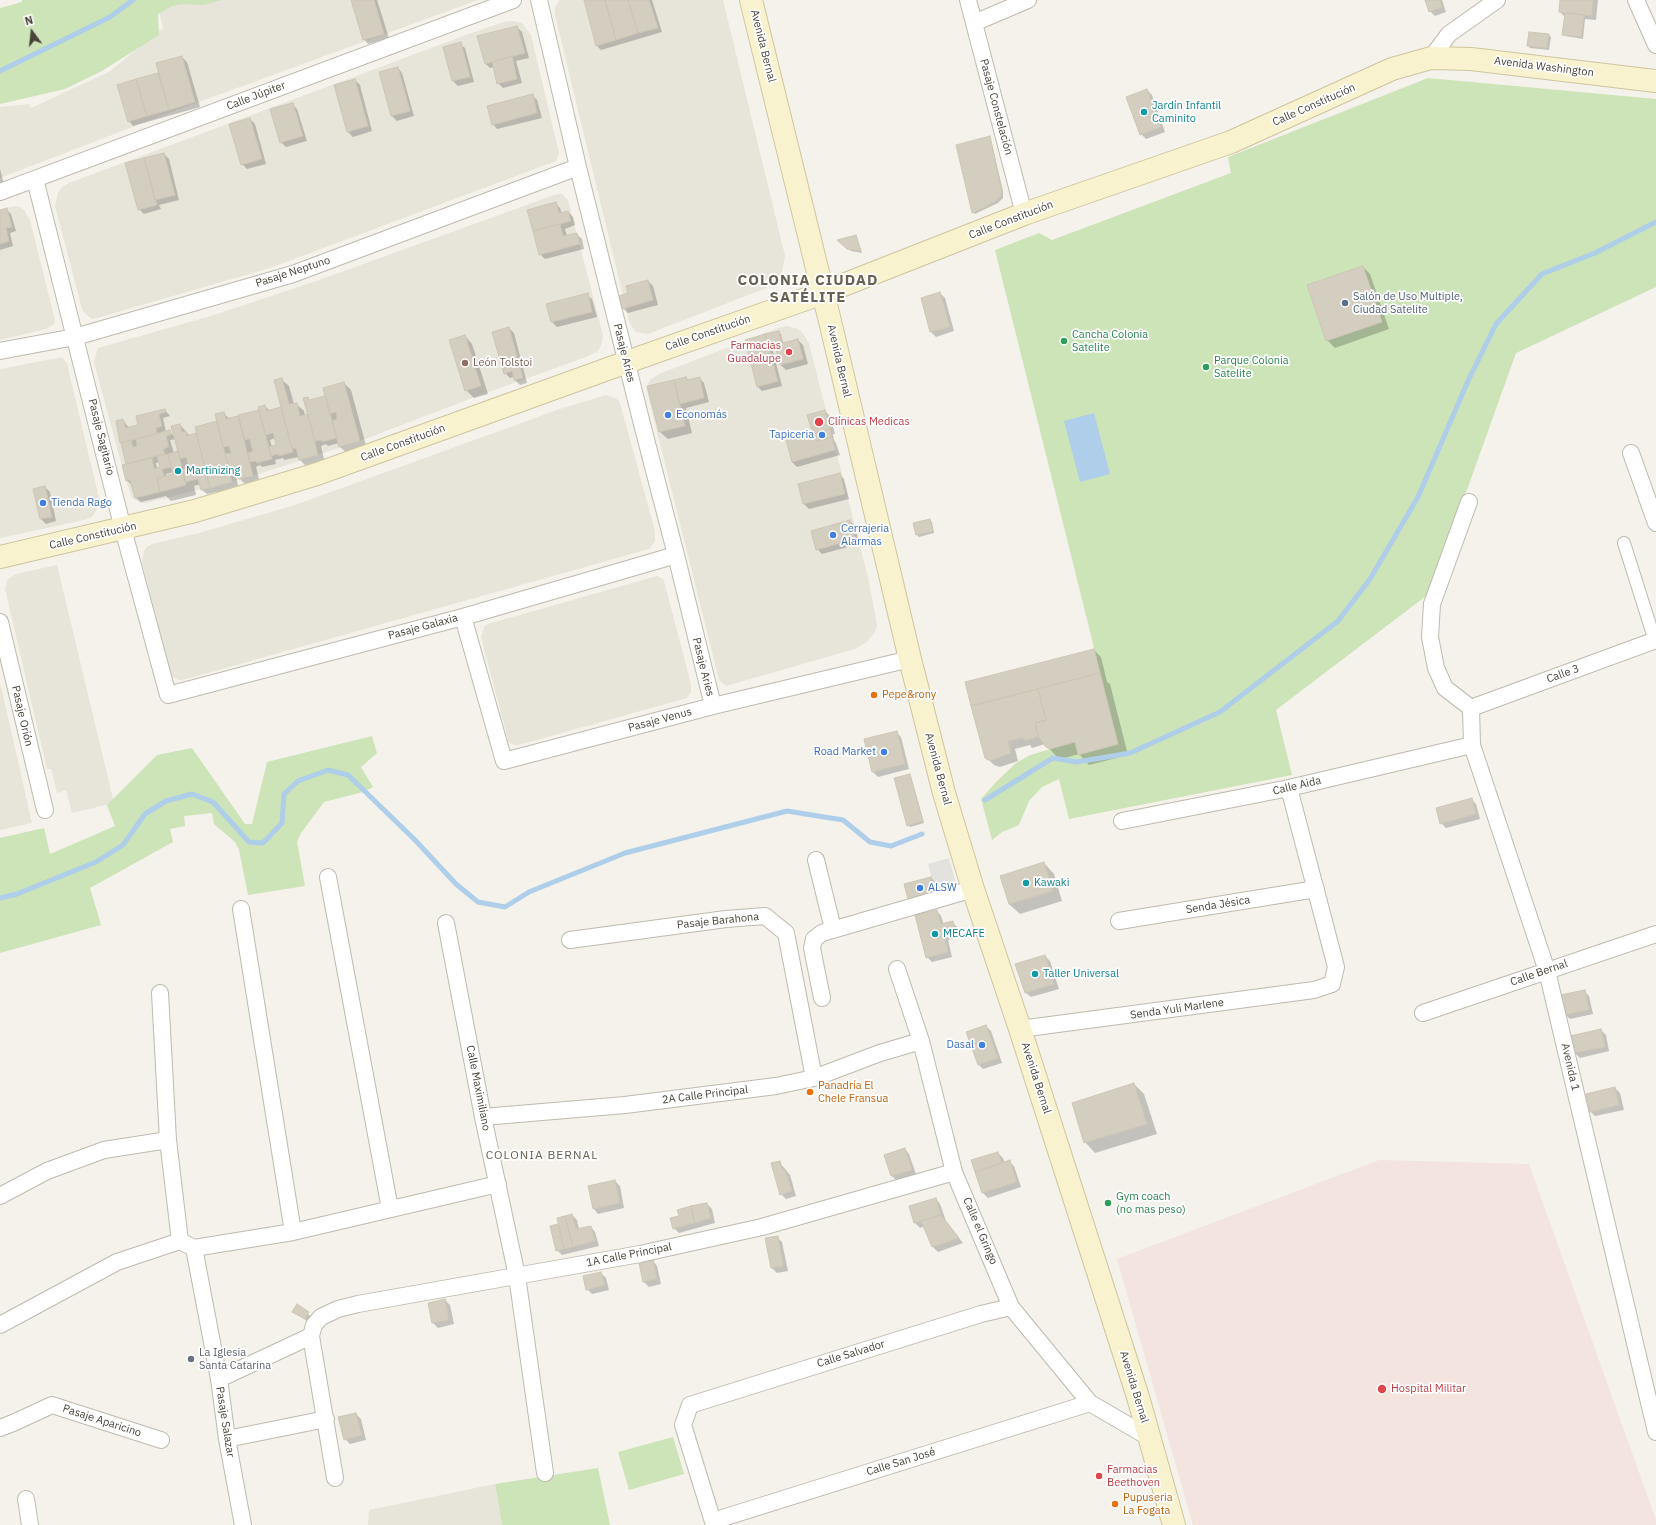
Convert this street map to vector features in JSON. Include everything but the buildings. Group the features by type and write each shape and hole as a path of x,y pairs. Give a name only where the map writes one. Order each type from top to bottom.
{"main road":[{"name":"Avenida Bernal","path":"751,0 823,293 910,659 944,793 973,889 1020,1029 1138,1397 1174,1525"},
{"name":"Calle Constitución","path":"0,557 195,511 318,474 626,362 823,293 1024,214 1231,142 1392,69 1431,58"},
{"name":"Avenida Washington","path":"1431,58 1471,59 1656,81"}],"street":[{"name":"Calle Júpiter","path":"0,192 513,0"},
{"name":"Pasaje Aries","path":"539,0 626,362 713,706"},
{"name":"Pasaje Constelación","path":"968,0 1024,214"},
{"path":"974,22 1028,0"},
{"path":"1431,58 1449,34 1497,0"},
{"path":"1636,0 1656,45"},
{"name":"Pasaje Neptuno","path":"0,351 75,337 293,274 578,166"},
{"name":"Pasaje Sagitario","path":"34,179 123,529 168,695"},
{"path":"1631,453 1656,523"},
{"path":"1469,502 1432,604 1430,637 1436,668 1446,688 1471,708"},
{"path":"1624,543 1655,641"},
{"name":"Pasaje Galaxia","path":"168,695 462,617 676,555"},
{"name":"Pasaje Venus","path":"462,617 504,761 713,706 910,659"},
{"name":"Pasaje Orión","path":"0,622 44,810"},
{"name":"Calle 3","path":"1471,708 1655,641"},
{"name":"Avenida 1","path":"1471,708 1472,745 1547,971 1656,1432"},
{"name":"Calle Aida","path":"1122,821 1289,788 1472,745"},
{"path":"1289,788 1316,889"},
{"path":"816,860 833,929"},
{"path":"328,877 390,1209"},
{"path":"822,998 812,948 814,939 822,933 973,889"},
{"name":"Senda Jésica","path":"1119,920 1316,889"},
{"name":"Senda Yuli Marlene","path":"1020,1029 1314,990 1332,984 1336,967 1316,889"},
{"path":"241,909 293,1232"},
{"name":"Pasaje Barahona","path":"570,940 726,919 765,916 786,933 814,1078"},
{"name":"Calle Maximiliano","path":"446,923 483,1117 517,1276 545,1473"},
{"name":"Calle Bernal","path":"1422,1013 1656,934"},
{"name":"Calle el Gringo","path":"898,969 921,1042 954,1172 1011,1307 1090,1403 1150,1438"},
{"path":"160,993 168,1140 180,1241"},
{"name":"2A Calle Principal","path":"483,1117 625,1105 776,1086 814,1078 880,1053 921,1042"},
{"path":"0,1196 47,1171 104,1150 168,1140"},
{"name":"1A Calle Principal","path":"311,1336 314,1325 321,1317 338,1309 358,1304 640,1254 762,1227 954,1172"},
{"path":"0,1325 117,1262 180,1241 194,1248 293,1232 498,1184"},
{"name":"Pasaje Salazar","path":"194,1248 219,1380 227,1439 243,1525"},
{"name":"Calle Salvador","path":"714,1523 683,1425 690,1405 981,1314 1011,1307"},
{"path":"219,1380 311,1336 335,1478"},
{"name":"Calle San José","path":"714,1523 1090,1403"},
{"name":"Pasaje Aparicino","path":"0,1428 52,1405 161,1440"},
{"path":"227,1439 326,1419"},
{"path":"26,1499 30,1525"}],"shaded area":[{"path":"176,0 478,0 169,113 0,178 0,107 29,104 31,108 109,72 163,28 158,8"},
{"path":"559,0 723,0 785,256 781,277 774,285 648,334 636,332 632,327 629,321 555,15 555,8"},
{"path":"507,21 522,23 531,35 559,153 556,161 270,268 97,318 92,319 85,314 82,309 55,206 58,193 62,187 69,183"},
{"path":"557,194 562,194 568,200 603,335 602,343 598,351 586,357 360,441 253,476 146,503 141,503 132,498 126,481 94,362 98,348 214,315 319,280"},
{"path":"15,206 24,210 30,220 55,320 54,324 46,329 0,340 0,210"},
{"path":"787,326 798,329 802,332 809,343 869,582 877,625 875,632 867,642 855,649 726,686 720,681 718,676 647,392 648,384 650,380 659,374"},
{"path":"62,357 67,364 100,502 98,508 92,517 84,520 0,538 0,369"},
{"path":"606,395 617,399 620,403 655,531 655,541 649,549 183,680 179,680 171,676 142,563 144,551 147,547 152,544 199,533 295,505 560,409"},
{"path":"57,565 114,803 72,813 66,790 57,793 51,769 47,769 5,589 8,579 16,574"},
{"path":"657,576 664,581 691,684 691,692 687,698 519,745 510,743 481,637 484,627 488,624"},
{"path":"0,682 32,823 0,830"},
{"path":"949,858 957,887 935,892 928,864"},
{"name":"Hospital Militar","path":"1379,1160 1529,1164 1656,1520 1656,1525 1193,1525 1117,1259"},
{"path":"495,1484 502,1525 368,1525 369,1510"}],"green space":[{"path":"22,0 221,0 203,5 182,4 172,6 158,14 159,35 102,71 65,89 0,104 0,8 22,2"},
{"path":"1428,78 1656,99 1656,287 1516,353 1430,593 1276,710 1292,775 1069,819 1059,779 1042,787 1029,801 1019,825 1002,832 992,840 981,799 1016,763 1030,755 1075,742 1078,755 1118,744 995,250 1039,233 1052,240 1231,173 1228,157"},
{"path":"372,736 377,753 361,767 373,787 363,792 324,802 301,833 297,842 305,886 248,895 239,850 235,842 214,824 212,813 184,816 185,826 170,829 173,842 90,888 101,925 0,953 0,838 44,828 50,854 115,826 107,805 157,755 192,748 245,824 252,824 267,762"},
{"path":"673,1437 684,1474 629,1490 618,1452"},
{"path":"598,1468 610,1525 502,1525 495,1484"}],"water":[{"path":"1094,413 1110,474 1080,482 1064,421"}],"waterway":[{"path":"0,71 110,17 133,0"},
{"path":"985,800 1053,758 1077,762 1130,753 1220,712 1338,621 1370,579 1418,497 1468,381 1496,324 1542,274 1595,253 1656,222"},
{"path":"0,898 17,894 96,862 123,845 145,814 166,801 192,794 213,802 249,842 263,843 282,823 284,794 298,781 328,770 348,775 415,840 456,884 478,902 505,907 529,892 625,853 787,811 843,820 870,842 891,846 922,834"}],"place":[{"name":"Jardín Infantil Caminito","path":"1144,112"},
{"name":"Salón de Uso Multiple, Ciudad Satelite","path":"1345,303"},
{"name":"Cancha Colonia Satelite","path":"1064,341"},
{"name":"Farmacias Guadalupe","path":"789,352"},
{"name":"León Tolstoi","path":"465,363"},
{"name":"Parque Colonia Satelite","path":"1206,367"},
{"name":"Economás","path":"668,415"},
{"name":"Clínicas Medicas","path":"819,422"},
{"name":"Tapiceria","path":"822,435"},
{"name":"Martinizing","path":"178,471"},
{"name":"Tienda Rago","path":"43,503"},
{"name":"Cerrajeria Alarmas","path":"833,535"},
{"name":"Pepe&rony","path":"874,695"},
{"name":"Road Market","path":"884,752"},
{"name":"Kawaki","path":"1026,883"},
{"name":"ALSW","path":"920,888"},
{"name":"MECAFE","path":"935,934"},
{"name":"Taller Universal","path":"1035,974"},
{"name":"Dasal","path":"982,1045"},
{"name":"Panadría El Chele Fransua","path":"810,1092"},
{"name":"Gym coach (no mas peso)","path":"1108,1203"},
{"name":"La Iglesia Santa Catarina","path":"191,1359"},
{"name":"Hospital Militar","path":"1382,1389"},
{"name":"Farmacias Beethoven","path":"1099,1476"},
{"name":"Pupuseria La Fogata","path":"1115,1504"}],"district":[{"name":"COLONIA CIUDAD SATÉLITE","path":"808,290"},
{"name":"COLONIA BERNAL","path":"542,1156"}]}
